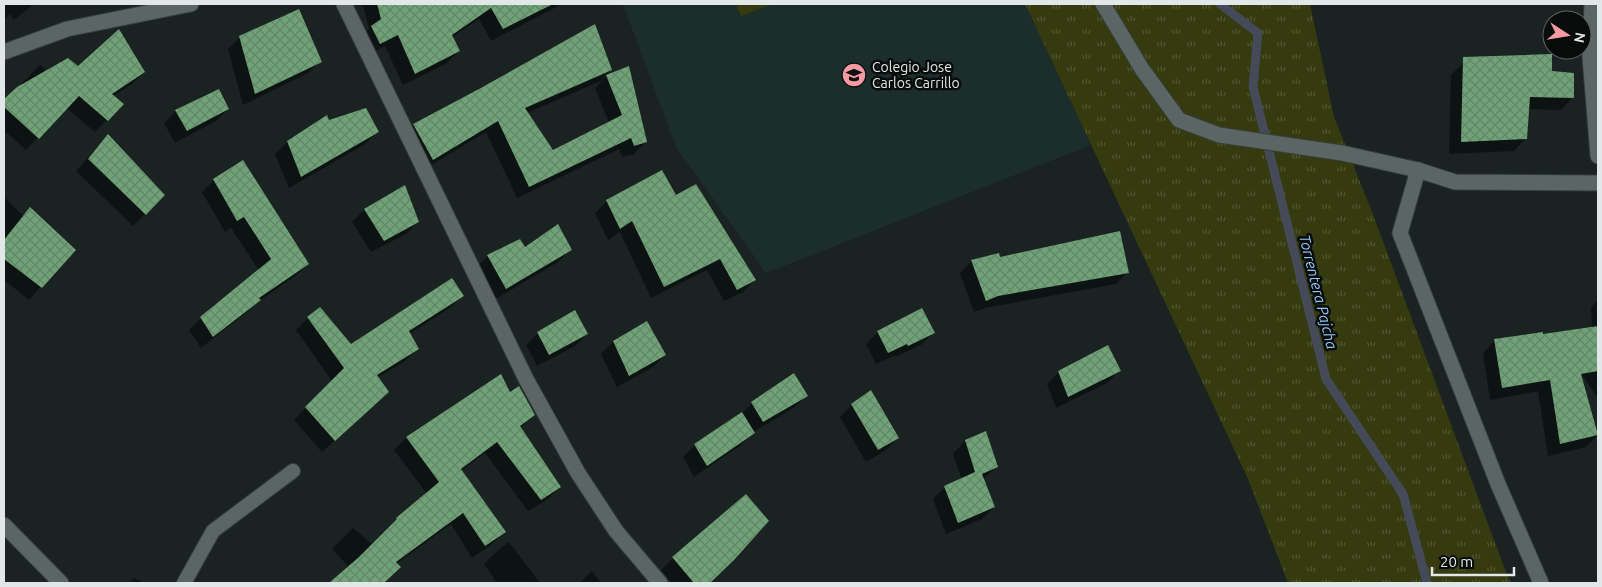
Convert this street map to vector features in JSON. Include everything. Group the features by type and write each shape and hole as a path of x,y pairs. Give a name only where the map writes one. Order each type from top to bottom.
{"street":[{"path":"4,52 67,29 185,4"},
{"path":"344,4 526,379 578,473 616,532 660,583"},
{"path":"1102,4 1142,69 1179,120 1219,135 1342,153 1418,170 1456,182 1598,183"},
{"path":"1592,4 1590,58 1598,156"},
{"path":"1418,170 1400,233 1498,484 1541,583"},
{"path":"4,525 62,583"}],"lane":[{"path":"184,583 213,531 294,471"}],"shaded area":[{"name":"Colegio Jose Carlos Carrillo","path":"623,4 1025,4 1091,145 766,273 676,147"}],"green space":[{"path":"736,4 772,4 741,16"},
{"path":"1025,4 1310,4 1334,117 1372,212 1511,583 1288,583 1248,479"}],"building":[{"path":"377,4 553,4 503,29 491,8 452,35 460,51 415,74 398,35 380,44 371,26 381,19"},
{"path":"299,9 322,62 255,94 239,36"},
{"path":"595,24 612,70 525,108 553,150 622,115 606,75 629,66 647,142 634,146 631,138 529,187 498,121 433,160 413,124"},
{"path":"119,29 145,72 112,94 124,104 108,121 79,96 39,139 4,107 4,99 17,87 68,58 78,66"},
{"path":"1542,54 1542,60 1552,60 1552,71 1574,73 1574,98 1530,97 1527,139 1461,142 1463,57"},
{"path":"219,89 229,109 187,131 175,110"},
{"path":"366,108 379,132 301,177 287,141 327,115 329,120"},
{"path":"108,134 165,195 146,215 88,159"},
{"path":"243,160 309,264 259,298 261,300 213,337 200,317 271,259 244,217 237,221 213,179"},
{"path":"662,170 676,195 696,184 756,280 737,290 720,259 664,287 632,221 620,229 606,200"},
{"path":"405,185 419,222 384,241 364,209"},
{"path":"30,207 76,250 42,288 4,259 4,240"},
{"path":"558,224 572,250 506,289 487,255 520,239 525,247"},
{"path":"1120,231 1129,273 998,296 986,301 971,260 999,253 1000,257"},
{"path":"452,278 464,296 409,331 419,349 377,375 389,392 335,441 305,407 344,368 307,317 320,307 351,344"},
{"path":"922,308 935,333 888,353 877,331"},
{"path":"575,310 588,334 549,355 537,332"},
{"path":"647,321 666,355 629,376 613,341"},
{"path":"1598,326 1598,371 1581,374 1598,435 1560,444 1550,380 1502,388 1494,339"},
{"path":"1108,345 1121,371 1068,397 1058,371"},
{"path":"794,373 808,396 763,422 751,402"},
{"path":"501,374 510,392 519,386 535,415 520,426 561,487 541,500 497,442 461,469 506,532 485,546 463,513 396,562 401,567 384,583 329,583 359,557 396,518 439,482 406,437"},
{"path":"871,390 899,438 878,450 851,404"},
{"path":"742,412 755,433 707,466 694,444"},
{"path":"986,431 998,467 982,474 995,507 958,523 944,486 975,472 965,440"},
{"path":"746,494 769,521 734,560 710,583 694,583 672,557"}],"waterway":[{"name":"Torrentera Pajcha","path":"1220,4 1258,33 1253,87 1326,379 1403,494 1427,583"}],"place":[{"name":"Colegio Jose Carlos Carrillo","path":"854,75"}]}
